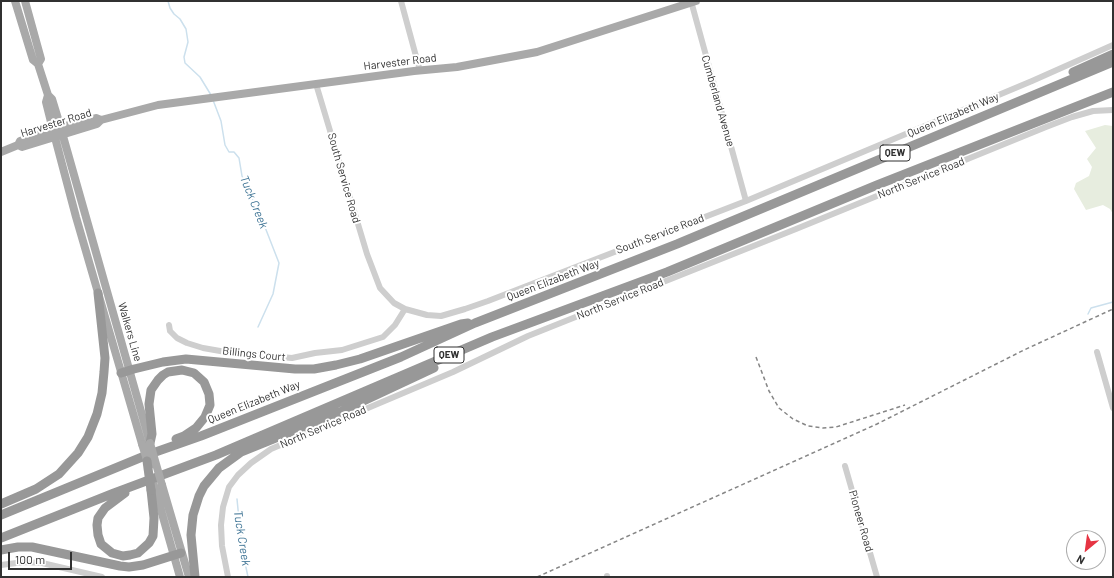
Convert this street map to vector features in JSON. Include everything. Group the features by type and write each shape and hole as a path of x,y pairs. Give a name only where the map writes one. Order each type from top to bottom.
{"highway":[{"path":"1027,97 1042,86 1113,54"},
{"name":"Queen Elizabeth Way","path":"1,515 401,357 475,323 671,246 1113,62"},
{"name":"QEW","path":"1,538 114,493 216,455 492,337 667,272 870,188 1113,92"},
{"path":"1,504 36,488 58,474 78,453 88,437 98,414 102,393 105,358 98,293"},
{"path":"125,372 163,362 186,359 295,369 336,365 360,359 461,324 475,323"},
{"path":"195,577 191,535 193,515 204,486 219,468 241,452 340,412 481,347 492,337"},
{"path":"146,443 152,434 149,404 151,390 154,384 168,372 182,370 194,373 204,382 209,394 210,405 205,417 190,432 160,446 147,458 152,486 153,536 149,543 138,553 123,556 117,555 107,550 98,536 98,518 109,504 130,488 216,455"},
{"path":"1,550 18,546 32,547 129,567 143,565 178,554"}],"main road":[{"name":"Walkers Line","path":"15,1 33,60 38,64 48,95 52,100 58,132 98,293 125,372"},
{"name":"Walkers Line","path":"25,1 42,59 38,64"},
{"name":"Harvester Road","path":"1,152 18,145 20,141 58,132 96,118 101,120 158,105 457,67 537,52 692,2"},
{"name":"Walkers Line","path":"58,132 125,372 146,443 162,485 178,554 180,577"},
{"name":"Walkers Line","path":"146,443 147,458"},
{"name":"Walkers Line","path":"152,486 178,554 189,577"}],"street":[{"path":"401,1 420,71"},
{"name":"Cumberland Avenue","path":"692,2 746,201"},
{"name":"South Service Road","path":"316,84 371,267 380,288 394,303 405,310 433,316 441,316 464,309 746,201 1032,81 1072,63 1075,60 1113,41"},
{"name":"South Service Road","path":"1072,63 1076,63 1113,45"},
{"name":"North Service Road","path":"228,577 222,546 221,525 223,507 229,487 238,475 251,463 271,449 453,372 528,336 789,232 1046,127 1093,111 1113,110"},
{"name":"Billings Court","path":"169,325 170,331 177,338 203,348 226,352 292,358 315,353 342,350 383,337 405,310"},
{"path":"1097,352 1113,408"},
{"name":"Pioneer Road","path":"845,466 877,577"},
{"path":"1,565 36,562 102,577"}],"shaded area":[{"path":"1105,125 1113,126 1113,214 1110,209 1103,205 1086,210 1074,189 1076,183 1089,176 1092,167 1087,159 1096,148 1085,131"}],"waterway":[{"name":"Tuck Creek","path":"168,1 170,8 180,19 186,29 188,42 184,57 185,63 200,77 211,95"},
{"name":"Tuck Creek","path":"213,100 221,121 225,145 229,152 234,152 239,158 242,176 263,222 279,263 273,294 258,327"},
{"path":"1088,314 1091,308 1113,302"},
{"name":"Tuck Creek","path":"237,499 243,553 248,577"}],"railway":[{"path":"537,577 877,424 1024,350 1113,309"},
{"path":"756,357 769,391 779,408 793,419 808,426 823,428 836,427 905,405"}]}
